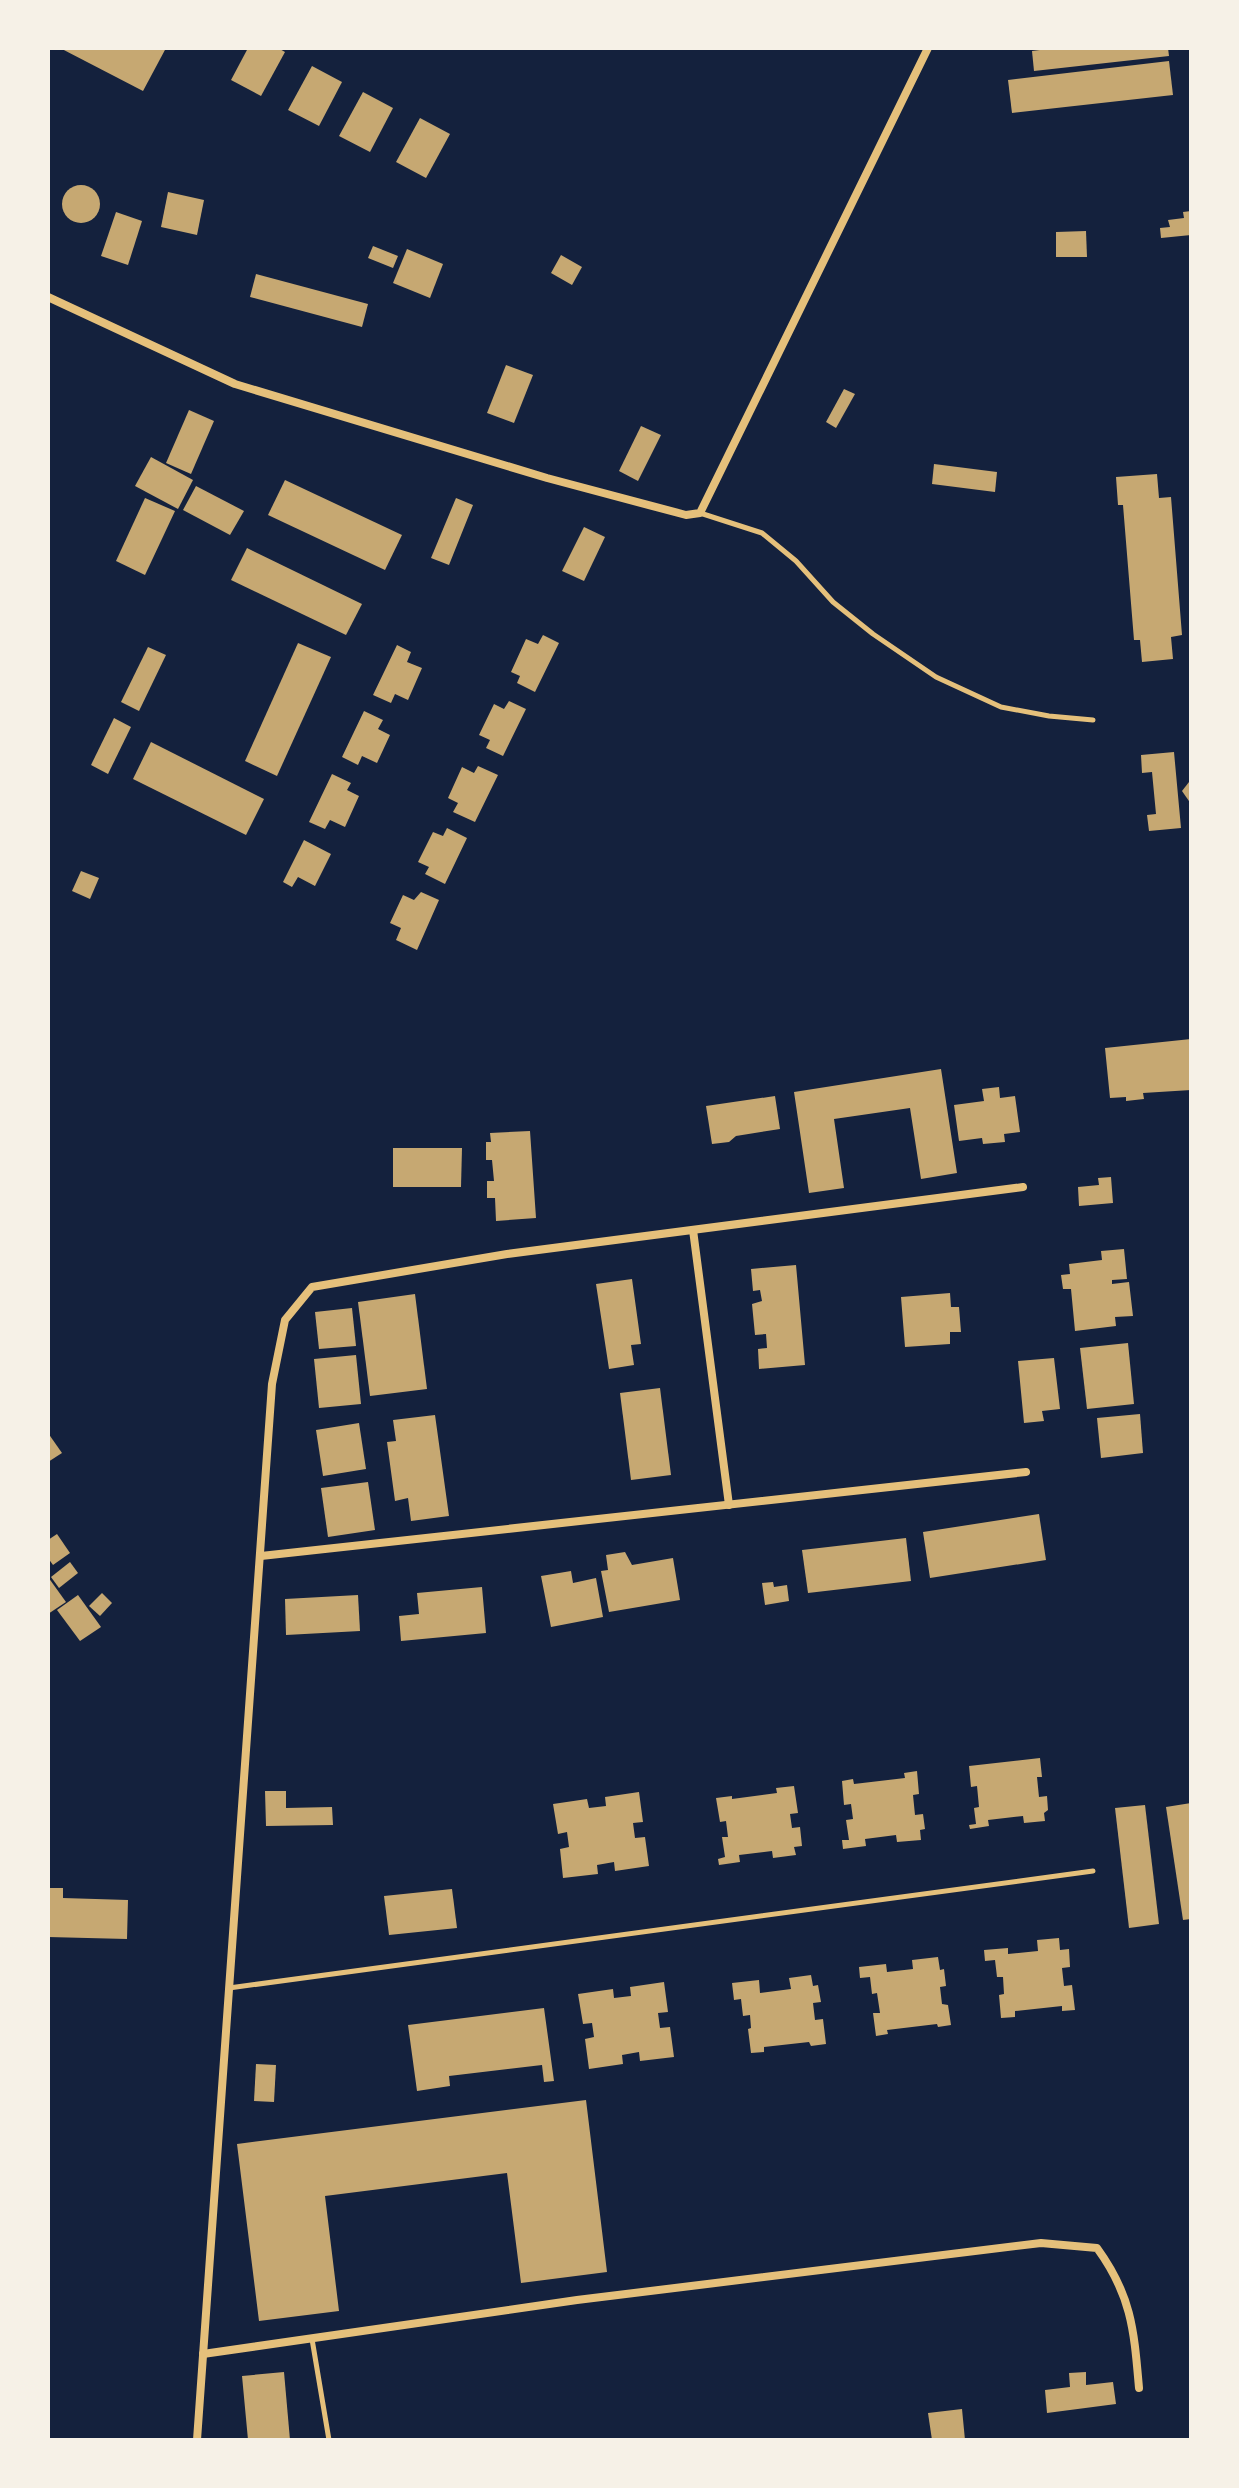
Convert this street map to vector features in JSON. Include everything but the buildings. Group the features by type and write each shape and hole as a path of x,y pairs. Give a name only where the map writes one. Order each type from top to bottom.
{"street":[{"path":"48,297 235,384 547,478 686,515 700,513 928,48"},
{"path":"197,2440 272,1384 285,1320 312,1287 507,1254 1023,1187"},
{"path":"693,1230 729,1505"},
{"path":"261,1556 1026,1472"},
{"path":"203,2354 577,2300 1041,2243 1097,2248 1110,2266 1131,2316 1139,2388"}],"lane":[{"path":"700,513 762,533 796,561 833,602 936,677 1001,707 1093,720"},
{"path":"228,1988 1093,1871"},
{"path":"312,2338 329,2440"}]}
